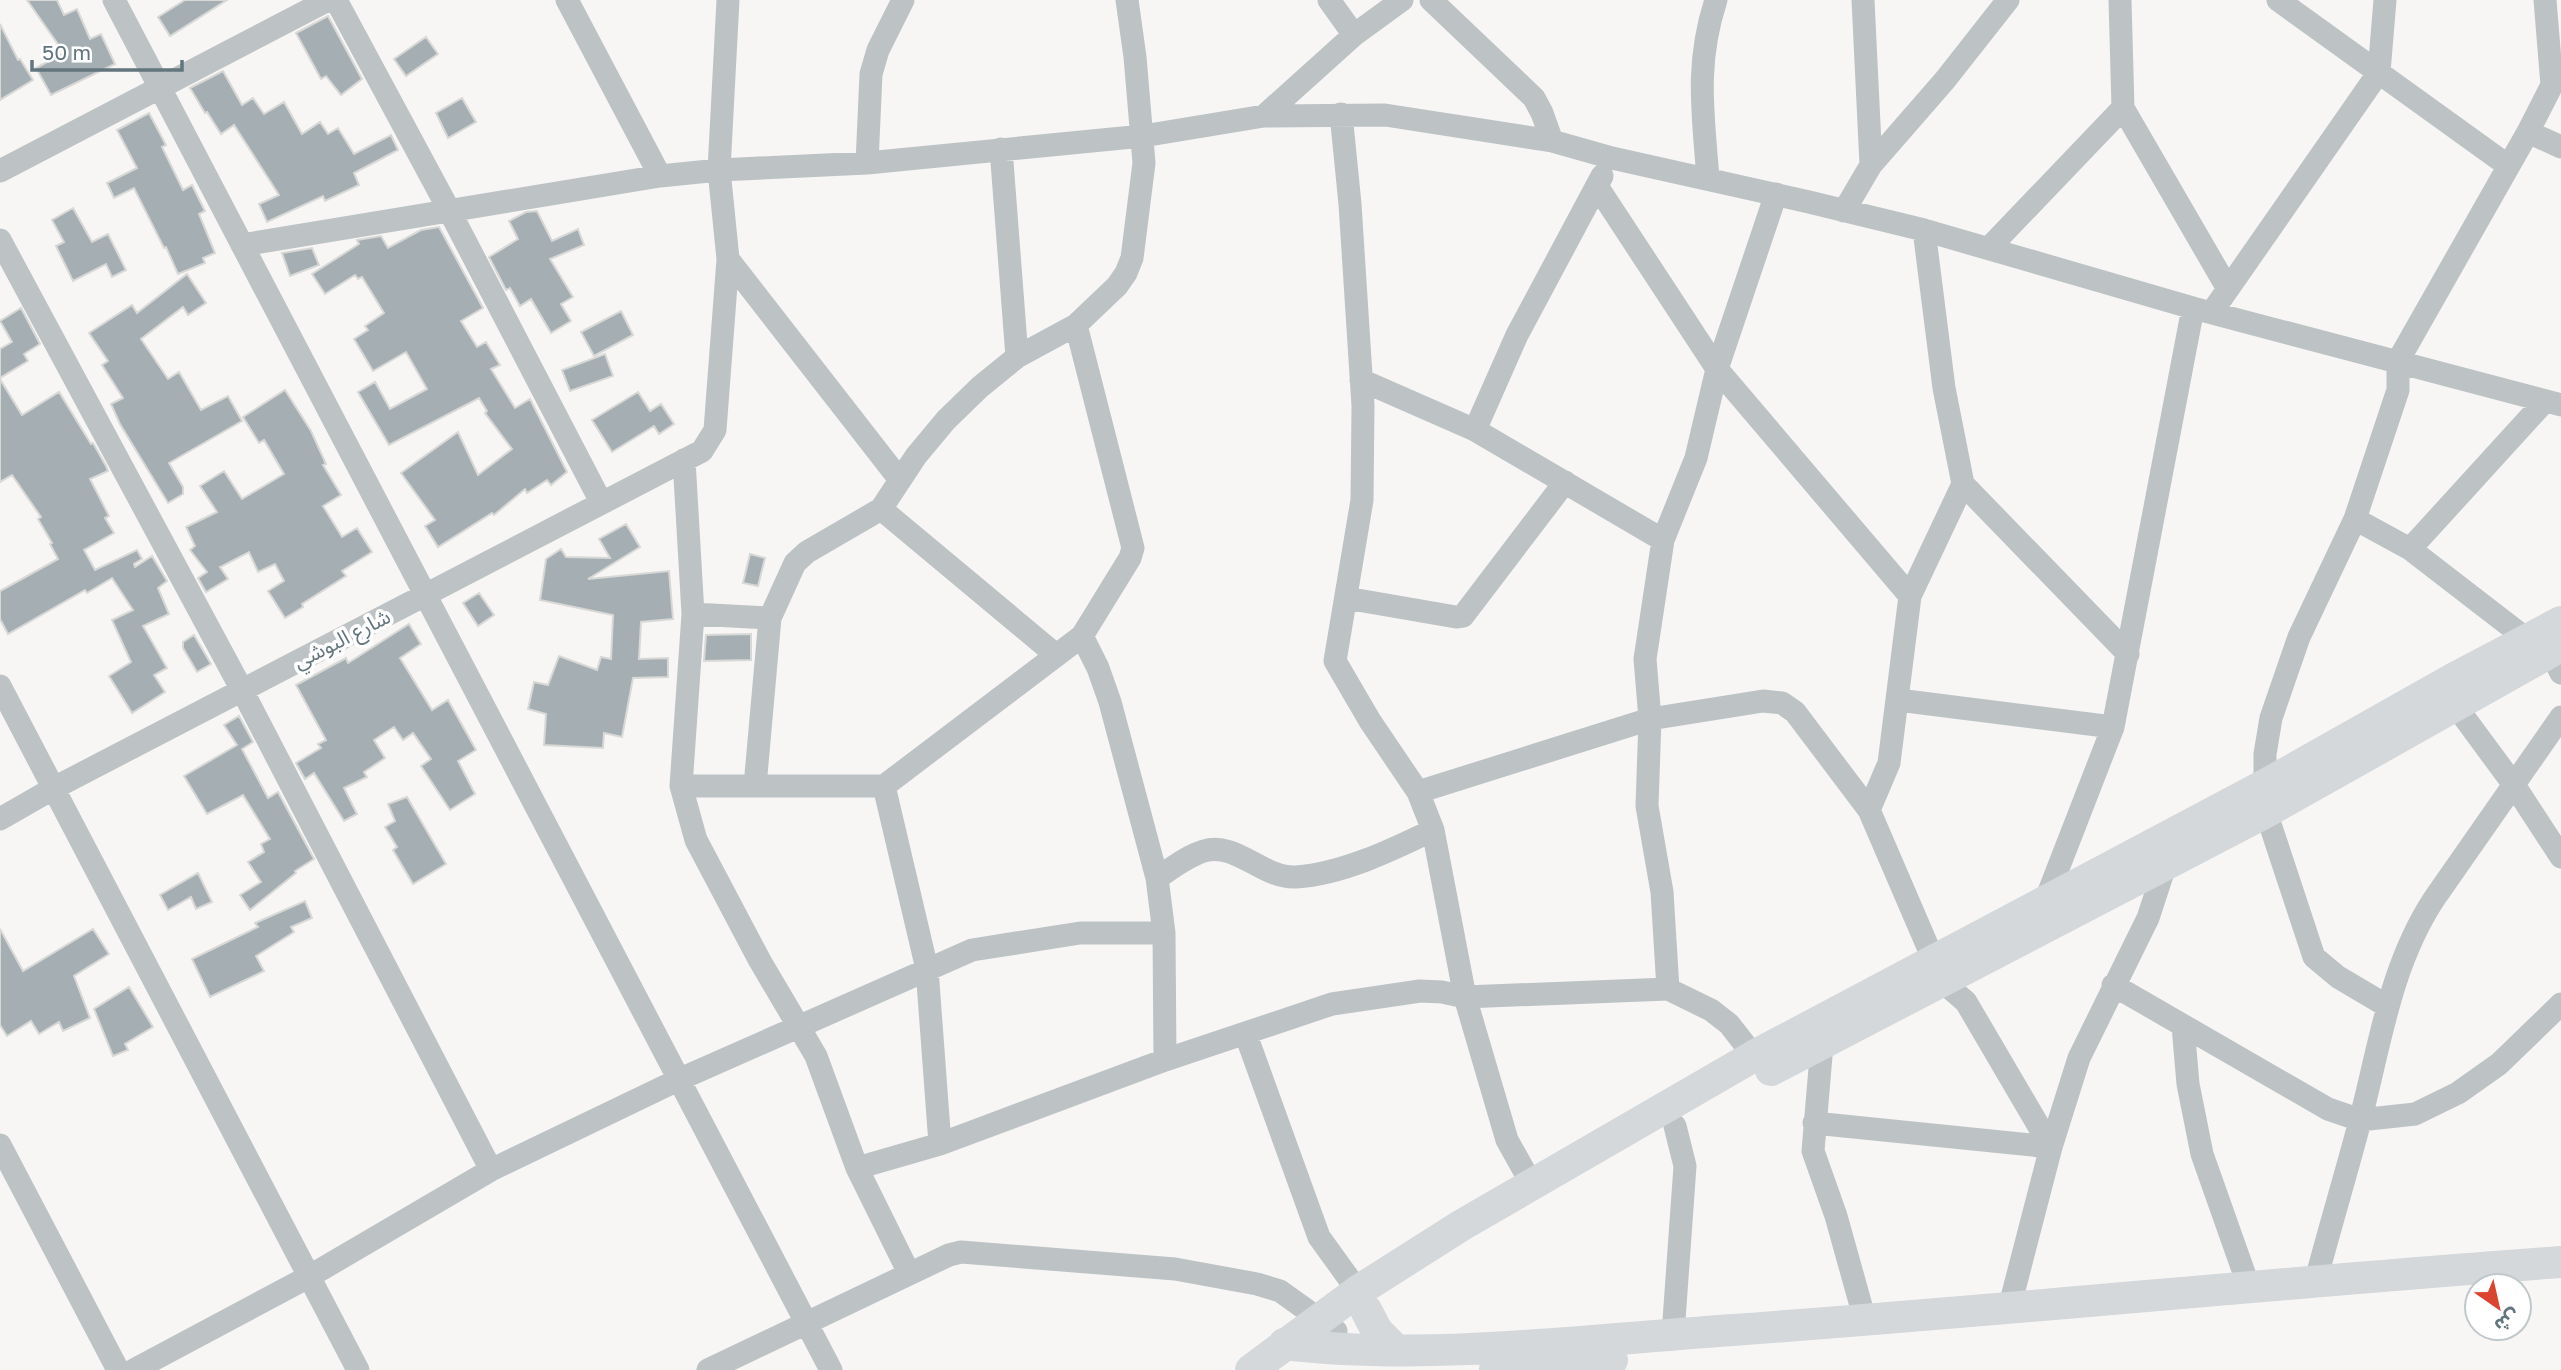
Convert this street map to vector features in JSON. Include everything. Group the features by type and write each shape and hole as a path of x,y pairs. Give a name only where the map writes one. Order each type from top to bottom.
{"main road":[{"path":"1362,1300 1751,1081 1822,1044 2045,902 2265,799 2455,705 2550,653 2561,622"},
{"path":"1251,1370 1307,1342 1362,1300 1531,1183 1754,1056 2166,863 2452,679 2550,653"},
{"path":"1307,1342 1395,1349 1456,1349 2010,1309 2316,1280 2561,1262"},
{"path":"2533,1282 2561,1280"},
{"path":"1495,1370 1664,1355 1865,1342 2053,1321 2463,1288"},
{"path":"1362,1300 1380,1335 1395,1349"}],"street":[{"path":"114,0 831,1370"},
{"path":"0,171 328,0"},
{"path":"336,0 601,502"},
{"path":"568,0 660,176"},
{"name":"شارع البوشي","path":"0,819 54,788 702,451 715,430 728,258 719,170 729,0"},
{"path":"867,163 871,74 878,50 903,0"},
{"path":"755,786 770,618 795,563 807,552 881,509 916,456 946,420 980,387 1017,357 1076,325 1117,286 1126,273 1132,258 1144,163 1126,0"},
{"path":"1329,0 1354,35"},
{"path":"1264,116 1354,35 1402,0"},
{"path":"1431,0 1534,98 1552,141"},
{"path":"1708,178 1702,102 1703,58 1704,40 1716,0"},
{"path":"1863,0 1871,165"},
{"path":"1844,211 1871,165 1945,80 2008,0"},
{"path":"2120,0 2123,108 2228,289"},
{"path":"2278,0 2508,165"},
{"path":"2045,902 2113,727 2202,310 2228,289 2379,72 2385,0"},
{"path":"2387,1006 2338,977 2314,957 2265,799 2265,754 2271,718 2299,637 2355,519 2398,390 2398,361 2508,165 2556,87 2550,4"},
{"path":"1989,248 2123,108"},
{"path":"1341,114 1350,204 1361,380 1362,500 1335,661 1370,721 1418,792 1433,830 1465,997 1507,1140 1531,1183"},
{"path":"242,245 660,176 719,170 867,163 1143,136 1264,116 1385,115 1552,141 1612,158 1924,230 2202,310 2553,403 2410,550"},
{"path":"2528,132 2561,147"},
{"path":"1001,149 1017,357"},
{"path":"1475,430 1517,335 1612,158"},
{"path":"1597,186 1717,369 1910,596"},
{"path":"1668,989 1662,892 1647,806 1650,719 1646,659 1663,540 1696,458 1717,369 1776,194"},
{"path":"1924,230 1944,388 1963,484 2128,654"},
{"path":"0,240 242,690 491,1170"},
{"path":"728,258 900,481"},
{"path":"681,786 884,786 1082,636 1130,558 1133,548 1076,325"},
{"path":"1361,380 1475,430 1663,540"},
{"path":"684,460 694,614 681,786 696,840 760,961 816,1056 857,1168 909,1273"},
{"path":"1346,598 1456,617 1464,616 1565,482"},
{"path":"1869,810 1889,763 1910,596 1963,484"},
{"path":"881,509 1056,655"},
{"path":"2355,519 2410,550 2550,653"},
{"path":"694,614 770,618"},
{"path":"1082,636 1098,668 1110,702 1157,878 1164,933 1166,1060"},
{"path":"0,686 358,1370"},
{"path":"1898,699 2113,727"},
{"path":"1418,792 1650,719 1763,701 1782,703 1795,712 1869,810 1938,971 1966,1002 2051,1147"},
{"path":"2455,705 2514,785 2561,858"},
{"path":"2316,1280 2360,1120 2387,1006 2420,920 2561,717"},
{"path":"884,786 927,969 940,1144"},
{"path":"1157,878 1203,851 1218,849 1282,876 1296,877 1382,855 1433,830"},
{"path":"2010,1309 2051,1147 2079,1058 2148,918 2166,863"},
{"path":"134,1370 310,1276 491,1170 678,1080 927,969 972,950 1021,941 1080,933 1164,933"},
{"path":"2113,985 2328,1109 2360,1120 2416,1114 2458,1093 2499,1063 2561,1004"},
{"path":"857,1168 940,1144 1166,1060 1332,1004 1420,991 1465,997 1668,989 1711,1010 1729,1024 1754,1056"},
{"path":"2183,1026 2188,1084 2202,1154 2249,1287"},
{"path":"1246,1035 1319,1237 1362,1300"},
{"path":"1822,1044 1813,1151 1836,1216 1866,1320"},
{"path":"1814,1123 2051,1147"},
{"path":"1673,1334 1685,1166 1675,1126"},
{"path":"0,1145 118,1370"},
{"path":"708,1370 909,1273 961,1252 1175,1269 1257,1284 1280,1292 1307,1342"}],"building":[{"path":"27,0 57,0 64,15 77,9 90,39 101,34 115,64 51,95 36,68 64,53"},
{"path":"185,0 227,0 170,36 158,17"},
{"path":"328,16 362,79 341,95 326,76 321,79 296,33"},
{"path":"0,24 18,60 20,59 33,80 0,100"},
{"path":"426,37 438,54 406,76 394,59"},
{"path":"223,71 242,105 253,98 264,114 284,102 302,134 320,122 328,134 338,128 354,154 391,135 398,150 354,173 359,185 325,201 323,196 267,222 259,204 279,195 234,125 221,134 190,88"},
{"path":"462,98 476,122 448,138 436,113"},
{"path":"149,113 166,145 162,147 183,190 192,185 205,211 199,214 215,253 203,258 205,263 178,274 134,188 114,198 107,183 137,168 117,130"},
{"path":"73,208 92,242 108,234 126,270 112,277 106,264 73,281 56,246 64,242 52,220"},
{"path":"537,211 552,241 578,229 584,245 550,259 573,297 561,304 571,321 551,333 531,299 520,306 510,288 506,290 489,257 518,239 509,221 526,212"},
{"path":"439,227 483,308 461,321 477,347 486,342 500,365 491,369 515,408 530,399 567,472 551,485 547,480 527,493 525,489 494,515 492,513 438,547 425,526 435,520 401,473 458,432 478,475 512,449 485,413 487,411 479,398 389,445 358,392 375,382 390,409 427,389 406,352 373,371 354,339 368,330 365,326 384,313 362,277 358,279 355,275 325,294 312,274 359,244 357,240 381,236 388,248 421,230"},
{"path":"312,248 319,265 290,276 282,253"},
{"path":"187,274 206,303 188,315 183,307 141,339 168,379 179,372 201,410 228,396 242,421 169,463 183,487 183,494 168,503 120,424 111,404 123,398 102,365 108,361 89,333 132,305 137,313"},
{"path":"21,308 40,344 24,354 28,361 0,378 0,349 12,342 0,321"},
{"path":"621,311 633,335 594,356 581,332"},
{"path":"605,354 613,376 570,391 562,370"},
{"path":"0,379 22,415 59,392 106,466 108,471 90,479 109,516 105,518 114,533 84,550 95,570 137,550 142,559 134,564 135,567 152,556 167,581 158,588 169,614 143,626 167,668 154,675 165,692 132,713 109,676 131,662 112,620 133,610 112,578 87,593 85,590 8,634 0,619 0,591 58,559 38,519 41,517 12,475 0,482"},
{"path":"285,390 311,431 326,464 323,465 341,495 323,506 342,537 357,528 372,552 342,571 346,576 285,618 268,591 284,581 275,564 258,572 249,552 220,567 228,579 206,592 198,578 207,572 190,550 195,546 186,527 217,512 200,486 224,471 242,499 284,474 264,440 259,443 243,417"},
{"path":"638,392 650,411 661,404 674,424 659,434 654,426 612,452 592,420"},
{"path":"626,524 640,547 588,579 669,571 673,619 641,622 639,659 668,658 668,677 633,678 622,737 604,733 603,748 544,745 546,714 528,709 534,682 548,685 559,656 597,670 601,657 611,659 613,615 540,600 546,559 561,549 566,557 610,558 599,539"},
{"path":"750,554 765,558 758,586 743,583"},
{"path":"479,593 494,615 478,626 463,603"},
{"path":"409,624 421,644 400,658 432,710 448,700 476,750 458,761 475,794 450,810 421,766 431,759 413,733 403,740 394,727 374,740 385,758 364,772 367,777 344,788 357,814 344,821 314,773 305,779 296,763 321,748 318,744 326,740 296,685 346,658 348,663"},
{"path":"751,634 751,660 704,661 706,635"},
{"path":"194,635 211,664 197,672 183,648 183,642"},
{"path":"239,716 253,742 242,749 268,798 278,792 314,859 295,871 296,873 250,910 240,895 261,882 248,862 264,852 261,844 270,839 243,795 207,814 184,776 237,745 224,725"},
{"path":"407,797 446,864 413,884 393,850 397,847 385,827 395,821 388,804"},
{"path":"198,873 212,902 196,909 191,897 168,910 160,895"},
{"path":"305,901 312,918 291,927 294,932 256,956 264,971 210,997 192,959 258,927 255,923"},
{"path":"0,929 23,971 93,929 109,954 74,976 90,1018 63,1031 59,1022 39,1034 31,1021 7,1036 0,1025"},
{"path":"129,987 153,1027 125,1044 128,1050 113,1056 94,1009"}]}
